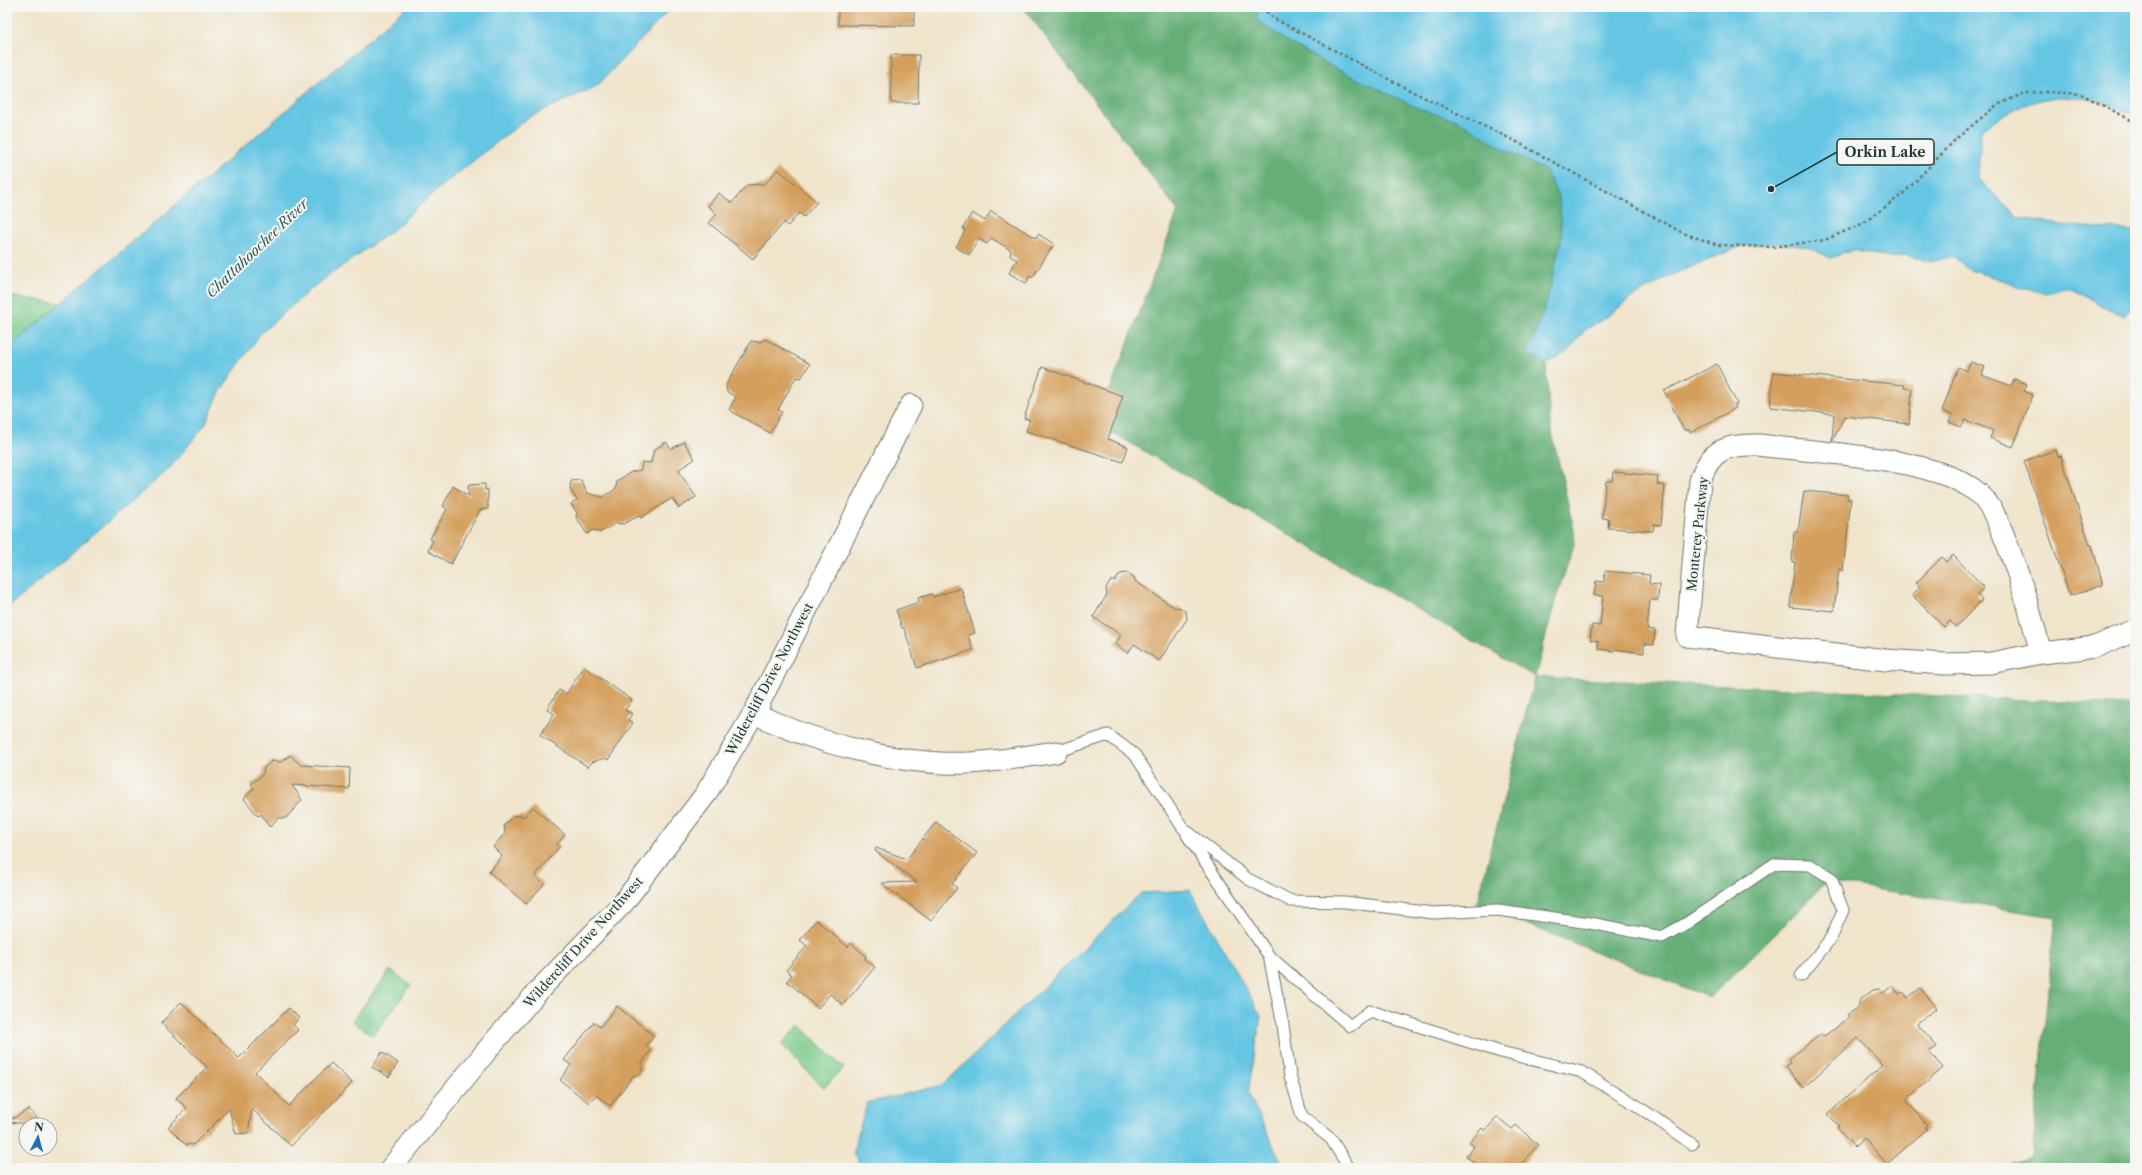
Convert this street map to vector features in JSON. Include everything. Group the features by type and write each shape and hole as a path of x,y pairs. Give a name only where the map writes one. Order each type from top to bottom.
{"street":[{"name":"Wildercliff Drive Northwest","path":"391,1168 493,1042 540,989 624,902 706,795 754,713 911,405"},
{"name":"Monterey Parkway","path":"2041,653 2023,584 1998,518 1983,497 1964,483 1940,472 1893,461 1759,445 1741,445 1726,448 1715,454 1705,466 1700,481 1687,636 1886,660 1944,664 1992,663 2041,653 2095,647 2135,630"},
{"path":"754,713 784,728 874,754 912,761 968,763 1056,752"}],"lane":[{"path":"1056,752 1108,735 1135,755 1269,956 1350,1026 1370,1012 1501,1052 1582,1072 1636,1105 1692,1144"},
{"path":"1183,828 1248,879 1291,900 1345,902 1433,913 1498,910 1590,923 1662,937 1687,923 1774,864 1810,865 1831,878 1842,910 1831,938 1800,976"},
{"path":"1269,956 1283,1025 1290,1076 1302,1116 1331,1140 1349,1168"}],"path":[{"path":"1262,7 1273,18 1415,93 1515,141 1683,233 1718,245 1772,247 1825,240 1862,224 1903,194 1957,138 1997,106 2025,93 2049,92 2082,94 2135,122"}],"green space":[{"path":"1023,7 1258,7 1256,19 1288,42 1333,67 1422,110 1460,121 1502,148 1546,171 1559,198 1562,236 1547,301 1537,330 1527,352 1546,364 1550,424 1574,530 1575,542 1556,598 1535,677 1097,424 1178,211"},
{"path":"7,296 60,303 7,349"},
{"path":"1535,677 2135,705 2135,1168 1998,1168 2032,1158 2055,917 1827,882 1710,998 1477,904"},
{"path":"390,970 411,985 373,1036 352,1021"},
{"path":"800,1025 844,1068 824,1088 781,1044"}],"water":[{"name":"Chattahoochee River","path":"407,7 672,7 597,86 529,117 440,187 394,229 313,287 260,334 221,390 205,425 169,469 7,609 7,349"},
{"path":"1258,7 2135,7 2135,114 2083,98 2052,98 2023,106 2009,112 1981,129 1978,179 2018,217 2060,225 2135,231 2135,304 2124,316 2109,310 2070,287 2046,293 2021,288 2011,283 1970,270 1953,256 1931,262 1907,255 1890,258 1853,250 1831,258 1807,247 1774,243 1742,246 1672,275 1631,298 1608,316 1585,330 1569,350 1546,364 1527,352 1537,330 1547,301 1562,236 1559,198 1546,171 1502,148 1460,121 1422,110 1333,67 1288,42 1256,19"},
{"path":"1190,890 1261,1016 1248,1093 1284,1168 862,1168 853,1152 867,1103 943,1085 1141,893"}],"building":[{"path":"838,7 914,7 914,26 838,25"},
{"path":"891,55 919,55 918,103 891,103"},
{"path":"778,169 817,202 804,217 799,213 788,226 784,222 753,259 709,223 717,214 708,206 719,193 732,203 747,185 765,184"},
{"path":"991,211 1036,238 1038,234 1054,244 1032,278 1030,276 1026,283 1009,273 1017,260 1010,256 1011,250 991,238 987,244 979,239 969,255 956,247 965,231 963,228 972,213 985,221"},
{"path":"765,339 810,364 801,378 796,377 778,410 782,412 770,433 729,410 736,397 727,392 726,385 751,341 760,342"},
{"path":"1971,362 1985,367 1982,375 2011,386 2014,379 2027,384 2024,391 2033,395 2013,447 1990,438 1993,431 1989,429 1965,420 1961,427 1949,422 1952,415 1942,411 1958,367 1967,371"},
{"path":"1717,364 1737,404 1734,405 1736,408 1690,433 1689,430 1684,430 1664,391"},
{"path":"1042,367 1123,396 1108,439 1128,447 1123,462 1026,431 1030,420 1024,418"},
{"path":"1773,372 1905,385 1904,388 1912,389 1909,424 1845,416 1832,441 1834,414 1770,407"},
{"path":"666,442 671,449 684,442 695,459 678,470 696,497 679,508 672,498 641,518 639,516 623,524 616,523 601,532 593,530 587,534 576,517 577,513 571,504 577,500 570,489 571,481 581,480 587,493 603,497 616,489 617,481 631,472 641,470 642,462 651,463 654,450"},
{"path":"2056,450 2058,457 2061,456 2090,545 2092,545 2103,585 2070,596 2024,461"},
{"path":"1613,472 1658,476 1657,484 1665,486 1661,525 1654,524 1653,531 1608,528 1609,519 1602,518 1606,481 1612,481"},
{"path":"485,484 485,490 488,489 488,509 480,510 451,564 428,551 433,540 430,539 447,509 443,506 453,486 469,496 468,485"},
{"path":"1804,491 1848,495 1847,499 1851,499 1843,570 1839,569 1834,611 1790,607 1795,562 1792,562 1794,532 1798,532"},
{"path":"1953,555 1984,587 1977,595 1982,600 1956,627 1950,621 1944,627 1912,595 1920,587 1916,583 1942,557 1946,562"},
{"path":"1605,571 1650,575 1649,584 1659,585 1658,600 1650,600 1647,629 1655,630 1654,645 1644,644 1644,653 1614,649 1614,651 1598,649 1598,641 1590,640 1592,625 1600,626 1603,596 1594,595 1596,581 1604,582"},
{"path":"1128,573 1134,577 1135,581 1175,608 1179,607 1186,612 1187,619 1159,661 1134,644 1128,653 1115,644 1121,635 1093,617 1107,595 1106,588 1111,581 1115,581 1120,574"},
{"path":"961,588 975,633 968,635 973,650 917,668 904,628 902,628 896,610 919,602 918,598 932,594 933,597"},
{"path":"584,667 632,700 625,710 632,714 628,720 633,723 608,760 605,758 592,762 588,767 540,735 554,714 547,709 559,690 566,694"},
{"path":"290,755 301,765 350,768 349,789 292,785 302,800 286,818 278,818 270,827 261,814 258,816 244,799 254,788 251,784 263,774 264,768 272,761 281,762"},
{"path":"533,807 565,835 557,844 560,846 535,876 544,884 526,904 489,872 502,856 493,847 505,833 504,825 513,816 525,816"},
{"path":"936,822 977,853 952,884 957,888 931,921 881,883 917,882 875,851 876,848 907,859"},
{"path":"816,920 848,947 851,943 866,956 865,959 875,967 843,1005 830,994 818,1008 787,981 792,975 786,970 807,946 800,940"},
{"path":"1892,986 1899,994 1903,992 1908,998 1920,988 1937,1008 1917,1023 1937,1047 1929,1052 1943,1068 1906,1100 1927,1125 1925,1127 1927,1129 1887,1164 1864,1138 1854,1147 1837,1128 1839,1126 1828,1114 1883,1065 1858,1038 1803,1088 1786,1066 1791,1063 1789,1059 1821,1034 1823,1037 1849,1017 1847,1015 1858,1007 1860,1000 1873,990 1879,989 1883,993"},
{"path":"181,1002 239,1058 289,1008 299,1018 293,1025 298,1030 255,1072 289,1106 331,1063 352,1083 291,1146 252,1109 248,1133 236,1134 229,1109 193,1145 185,1144 168,1127 187,1108 176,1098 207,1067 161,1023"},
{"path":"617,1006 654,1036 646,1046 651,1050 642,1063 642,1071 638,1076 634,1075 610,1106 596,1095 589,1103 560,1080 571,1065 564,1060 594,1022 600,1027"},
{"path":"382,1052 398,1063 389,1077 372,1067"},
{"path":"29,1109 36,1117 18,1117 18,1123 7,1122"},
{"path":"1497,1117 1512,1129 1516,1125 1538,1145 1518,1168 1480,1168 1466,1156 1474,1146 1469,1142 1482,1128 1485,1131"}],"place":[{"name":"Orkin Lake","path":"1771,189"}]}
